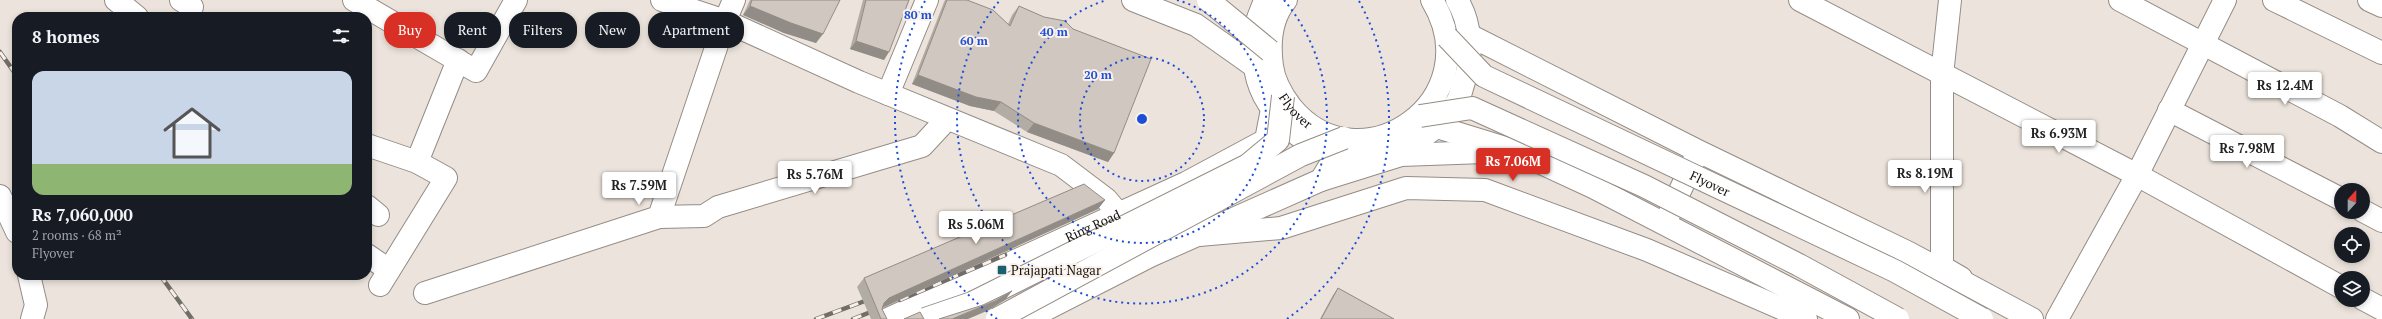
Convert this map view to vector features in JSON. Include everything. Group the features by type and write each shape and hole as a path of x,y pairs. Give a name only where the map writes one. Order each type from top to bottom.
{"main road":[{"path":"116,0 130,12"},
{"path":"354,0 476,71 516,0"},
{"path":"662,0 698,12"},
{"path":"729,12 734,0"},
{"path":"888,94 927,0"},
{"path":"1133,0 1196,25 1254,66"},
{"path":"1208,0 1270,51"},
{"path":"1265,0 1254,30 1254,66 1260,88 1277,103"},
{"name":"Flyover","path":"1286,0 1273,27 1270,51 1277,103 1320,130 1340,146 1371,139 1472,108 1644,186 1799,265 1898,319"},
{"name":"Flyover","path":"1428,121 1447,66 1447,37 1441,15 1432,0"},
{"path":"1428,121 1457,100 1468,69 1469,35 1462,7 1457,0"},
{"path":"1800,0 2137,175 2334,283"},
{"path":"1950,0 1942,75 1942,267 2032,319"},
{"path":"2120,0 2340,116 2382,142"},
{"path":"2057,319 2137,175 2225,0"},
{"path":"2274,0 2382,53"},
{"path":"2370,0 2382,6"},
{"path":"744,30 888,94 1061,165 1106,199 1118,213"},
{"path":"1469,35 1698,152 1909,253 2032,319"},
{"name":"Flyover","path":"1447,37 1484,76 1895,271 1982,319"},
{"path":"659,217 716,48"},
{"path":"417,162 458,60"},
{"name":"Ring Road","path":"888,319 1192,180 1266,140 1277,103"},
{"name":"Ring Road","path":"925,319 972,303 1248,165 1278,140 1277,103"},
{"path":"2169,110 2334,195"},
{"path":"425,293 659,217 704,216 718,207 922,146 947,119"},
{"path":"1428,121 1515,151 1593,186 1848,319"},
{"path":"1321,180 1340,146"},
{"path":"997,319 1301,155 1340,146"},
{"path":"372,147 417,162 446,178 384,277 372,261"},
{"path":"1026,319 1196,235 1321,180 1401,155 1515,151"},
{"path":"1665,224 1698,152"},
{"path":"1196,235 1281,228 1406,188 1485,190 1648,250 1806,319"},
{"path":"0,196 12,221"},
{"path":"2370,215 2382,221"},
{"path":"30,280 36,305 32,319"},
{"path":"2370,303 2382,309"}],"building":[{"path":"752,0 840,0 823,34 750,6"},
{"path":"866,0 909,0 889,52 856,41"},
{"path":"947,0 967,0 993,10 1010,26 1019,6 1044,17 1065,21 1073,29 1151,59 1114,153 1034,123 1001,102 976,97 918,75"},
{"path":"1084,184 1105,200 889,298 884,303 882,309 887,319 881,319 864,278"},
{"path":"1338,288 1394,319 1321,319"},
{"path":"1012,291 995,301 952,319 939,319 983,305"},
{"path":"920,312 924,319 904,319"}],"railway":[{"path":"0,52 12,69"},
{"path":"900,300 1005,255"},
{"path":"164,280 192,319"},
{"path":"816,319 873,298"},
{"path":"853,319 878,309"}],"place":[{"name":"Prajapati Nagar","path":"1002,270"}]}
